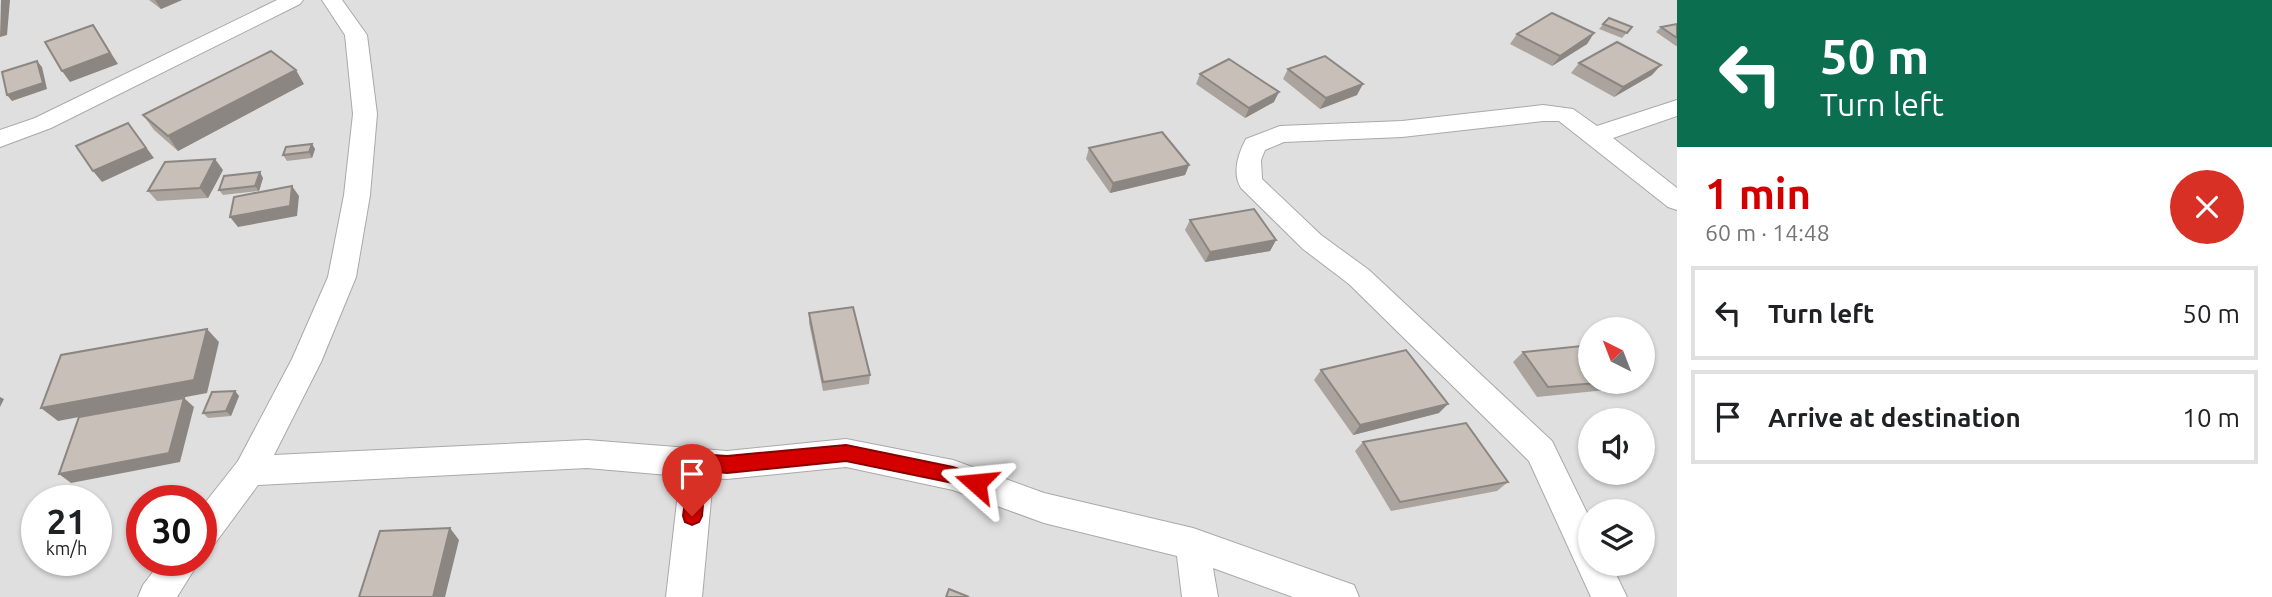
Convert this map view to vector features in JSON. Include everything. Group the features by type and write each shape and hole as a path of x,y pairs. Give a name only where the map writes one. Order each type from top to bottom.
{"street":[{"path":"0,139 43,124 293,0"},
{"path":"217,514 249,471 306,362 342,277 357,195 365,114 356,35 331,0"},
{"path":"1594,136 1677,108"},
{"path":"1578,531 1541,452 1359,277 1312,242 1250,182 1249,160 1255,145 1280,134 1402,129 1543,113 1565,114 1677,201"},
{"path":"249,471 587,454 727,465 846,453 953,475 1044,508 1193,544 1341,597"},
{"path":"684,597 698,463"},
{"path":"1193,544 1200,597"},
{"path":"156,597 171,576"},
{"path":"1599,576 1609,597"}],"shaded area":[{"path":"0,0 1677,0 1677,597 0,597"}],"building":[{"path":"1552,13 1594,33 1560,56 1517,34"},
{"path":"1609,18 1632,27 1627,33 1603,24"},
{"path":"1677,24 1677,38 1661,27"},
{"path":"93,25 110,53 62,71 45,42"},
{"path":"1617,42 1661,65 1623,87 1579,63"},
{"path":"271,51 296,70 168,136 143,115"},
{"path":"1325,56 1363,84 1326,98 1288,69"},
{"path":"1229,59 1279,92 1249,108 1200,74"},
{"path":"37,61 43,83 7,95 2,72"},
{"path":"128,123 146,148 93,171 76,146"},
{"path":"1162,132 1189,165 1113,183 1089,148"},
{"path":"312,144 309,152 283,155 286,147"},
{"path":"215,159 200,188 148,191 165,162"},
{"path":"260,172 255,186 219,190 224,176"},
{"path":"292,186 290,206 230,217 234,197"},
{"path":"1254,209 1276,240 1210,252 1190,220"},
{"path":"853,307 870,375 823,382 809,313"},
{"path":"207,329 194,380 41,408 61,355"},
{"path":"1578,346 1578,385 1548,387 1523,352"},
{"path":"1406,350 1448,404 1360,425 1321,370"},
{"path":"235,391 226,411 203,413 212,392"},
{"path":"184,398 169,453 59,474 79,417"},
{"path":"1466,423 1508,482 1400,502 1363,442"},
{"path":"450,528 433,597 359,597 380,531"},
{"path":"949,589 969,597 946,597"}],"route":[{"path":"692,516 698,463 727,465 846,453 953,475 976,483"}]}
